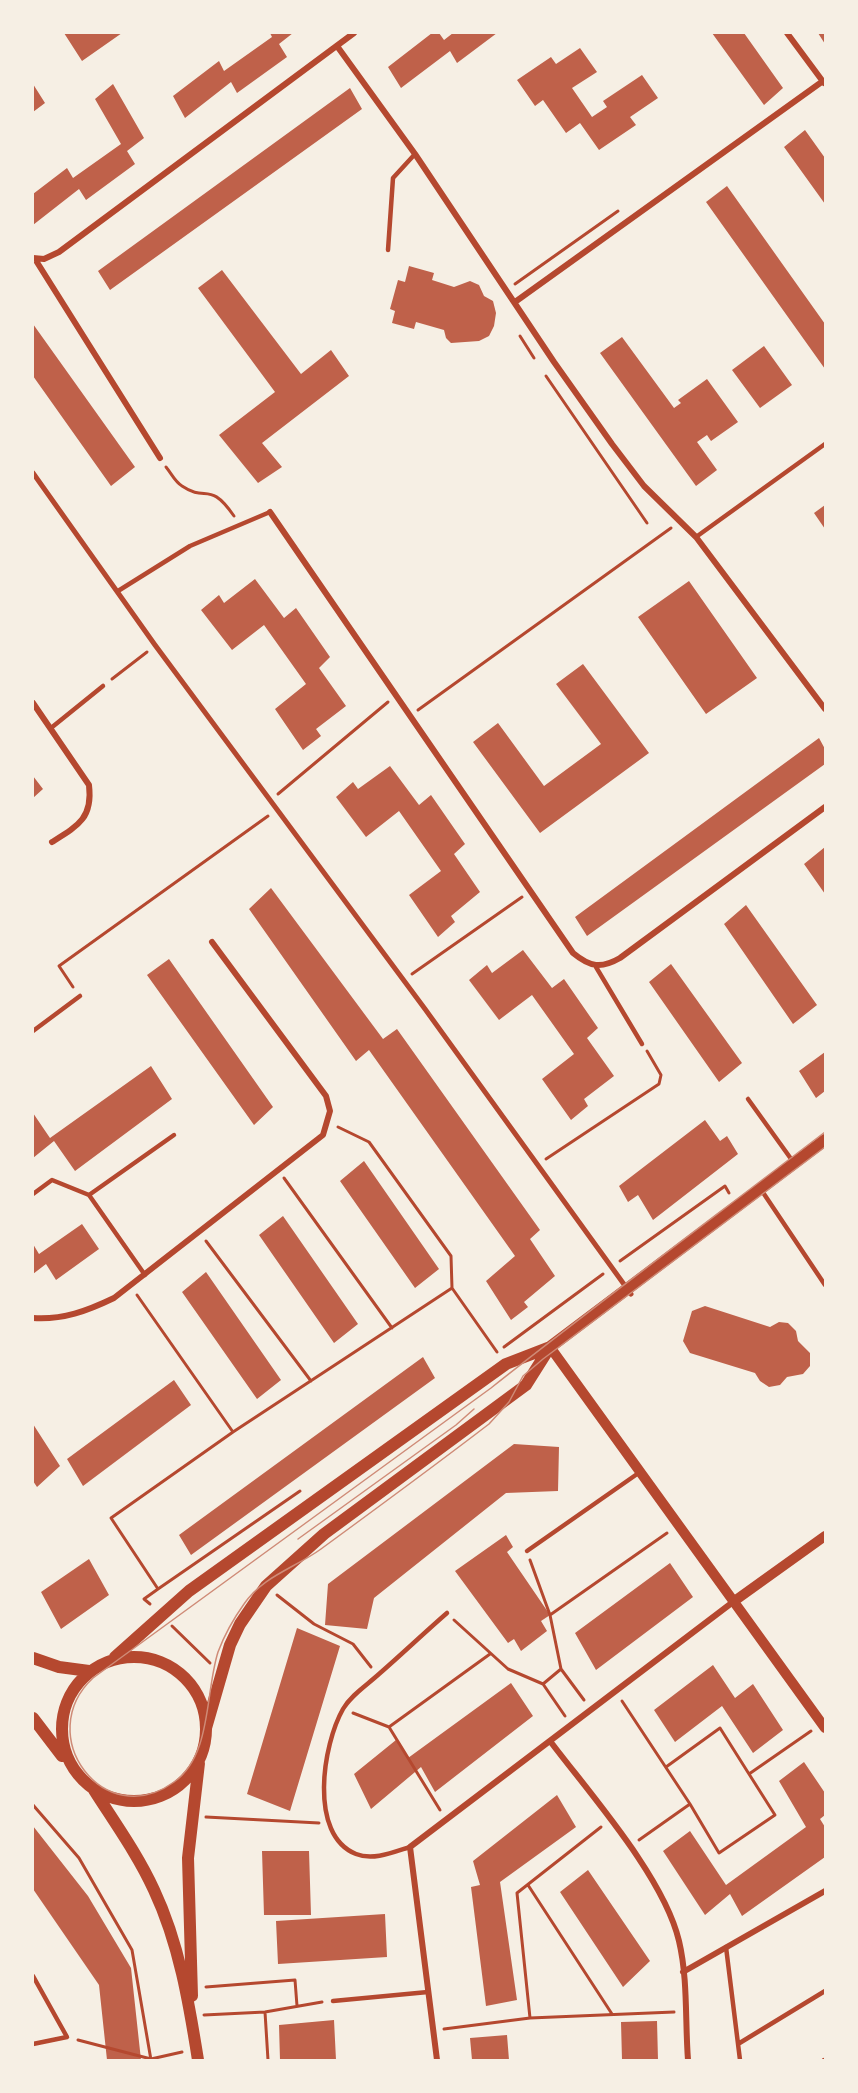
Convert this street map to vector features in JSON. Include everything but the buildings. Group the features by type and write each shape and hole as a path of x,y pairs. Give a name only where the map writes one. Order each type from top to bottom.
{"main road":[{"path":"72,1768 63,1749 61,1727 64,1706 74,1687 89,1671 115,1657 161,1614 506,1364 550,1347 629,1292 825,1140"},
{"path":"192,2016 188,1858 192,1816 206,1728 221,1673 240,1624 266,1586 324,1534 526,1385 550,1347"},
{"path":"115,1657 144,1657 168,1665 188,1680 202,1702 206,1728"},
{"path":"33,1658 59,1667 89,1671"},
{"path":"35,1724 94,1791 154,1889 169,1926 192,2016 197,2054"},
{"path":"94,1791 117,1800 142,1802 165,1795 185,1781 199,1761"}],"street":[{"path":"160,458 34,258 51,257 59,252 354,33"},
{"path":"515,302 824,83 787,33"},
{"path":"337,46 414,154 612,444 644,486 696,537 825,709"},
{"path":"33,473 155,645 403,980 629,1292"},
{"path":"270,512 394,696 573,953 596,967 608,965 620,958 825,807"},
{"path":"33,703 89,785 91,801 86,814 76,827 52,843"},
{"path":"33,1318 50,1319 85,1312 114,1298 316,1143 328,1123 330,1112 326,1096 212,942"},
{"path":"550,1347 824,1725"},
{"path":"437,2060 410,1847 615,1691 825,1536"},
{"path":"550,1741 630,1846 667,1908 679,1940 684,1972 688,2060"},
{"path":"684,1972 825,1891"}],"lane":[{"path":"388,250 393,178 414,154"},
{"path":"696,537 825,444"},
{"path":"118,591 190,546 270,512"},
{"path":"51,728 103,686"},
{"path":"596,967 642,1044"},
{"path":"33,1031 80,996"},
{"path":"748,1100 794,1163"},
{"path":"89,1195 174,1135"},
{"path":"33,1194 52,1180 89,1195 145,1275"},
{"path":"760,1189 825,1285"},
{"path":"527,1551 640,1472"},
{"path":"410,1847 383,1856 357,1855 340,1844 330,1824 323,1797 326,1768 331,1743 343,1709 447,1613"},
{"path":"726,1947 740,2060"},
{"path":"33,1976 67,2037 33,2044"},
{"path":"738,2044 825,1991"},
{"path":"333,2001 428,1992"}],"path":[{"path":"523,341 536,360"},
{"path":"543,370 647,523"},
{"path":"160,458 178,484 192,491 206,492 222,498 240,525"},
{"path":"409,716 680,522"},
{"path":"103,686 155,645"},
{"path":"270,801 394,696"},
{"path":"80,996 60,966 277,810"},
{"path":"403,980 530,891"},
{"path":"537,1165 659,1084 661,1075 642,1044"},
{"path":"328,1123 369,1142 452,1256 452,1288 498,1352"},
{"path":"279,1171 392,1328"},
{"path":"488,1359 725,1186 739,1206"},
{"path":"200,1232 311,1381"},
{"path":"131,1286 233,1432"},
{"path":"158,1589 111,1518 233,1432 452,1288"},
{"path":"221,1673 144,1599 304,1488"},
{"path":"550,1615 678,1525"},
{"path":"527,1551 550,1615 561,1669 591,1710"},
{"path":"266,1586 314,1624 353,1644 378,1675"},
{"path":"447,1613 508,1669 543,1684 571,1725"},
{"path":"389,1727 490,1654"},
{"path":"543,1684 561,1669"},
{"path":"615,1691 690,1804 719,1853 775,1815 720,1728 666,1767"},
{"path":"343,1709 389,1727 446,1820"},
{"path":"749,1774 824,1725"},
{"path":"630,1846 690,1804"},
{"path":"33,1805 79,1858 132,1950 151,2060"},
{"path":"192,1816 330,1824"},
{"path":"530,2018 517,1893 610,1820"},
{"path":"527,1885 612,2014"},
{"path":"192,1988 295,1980 297,2006"},
{"path":"192,2016 265,2012 333,2001"},
{"path":"265,2012 268,2060"},
{"path":"434,2031 530,2018 685,2012"},
{"path":"67,2037 151,2060 197,2054"}],"tram line":[{"path":"825,1132 491,1388 93,1678 76,1701 70,1725 73,1749 84,1771 102,1787 123,1795 148,1795 174,1782 186,1770 201,1740 214,1668 223,1640 244,1604 260,1586 321,1549 489,1424 509,1402 523,1376 543,1359 825,1147"},
{"path":"298,1539 456,1425 474,1409"}]}
